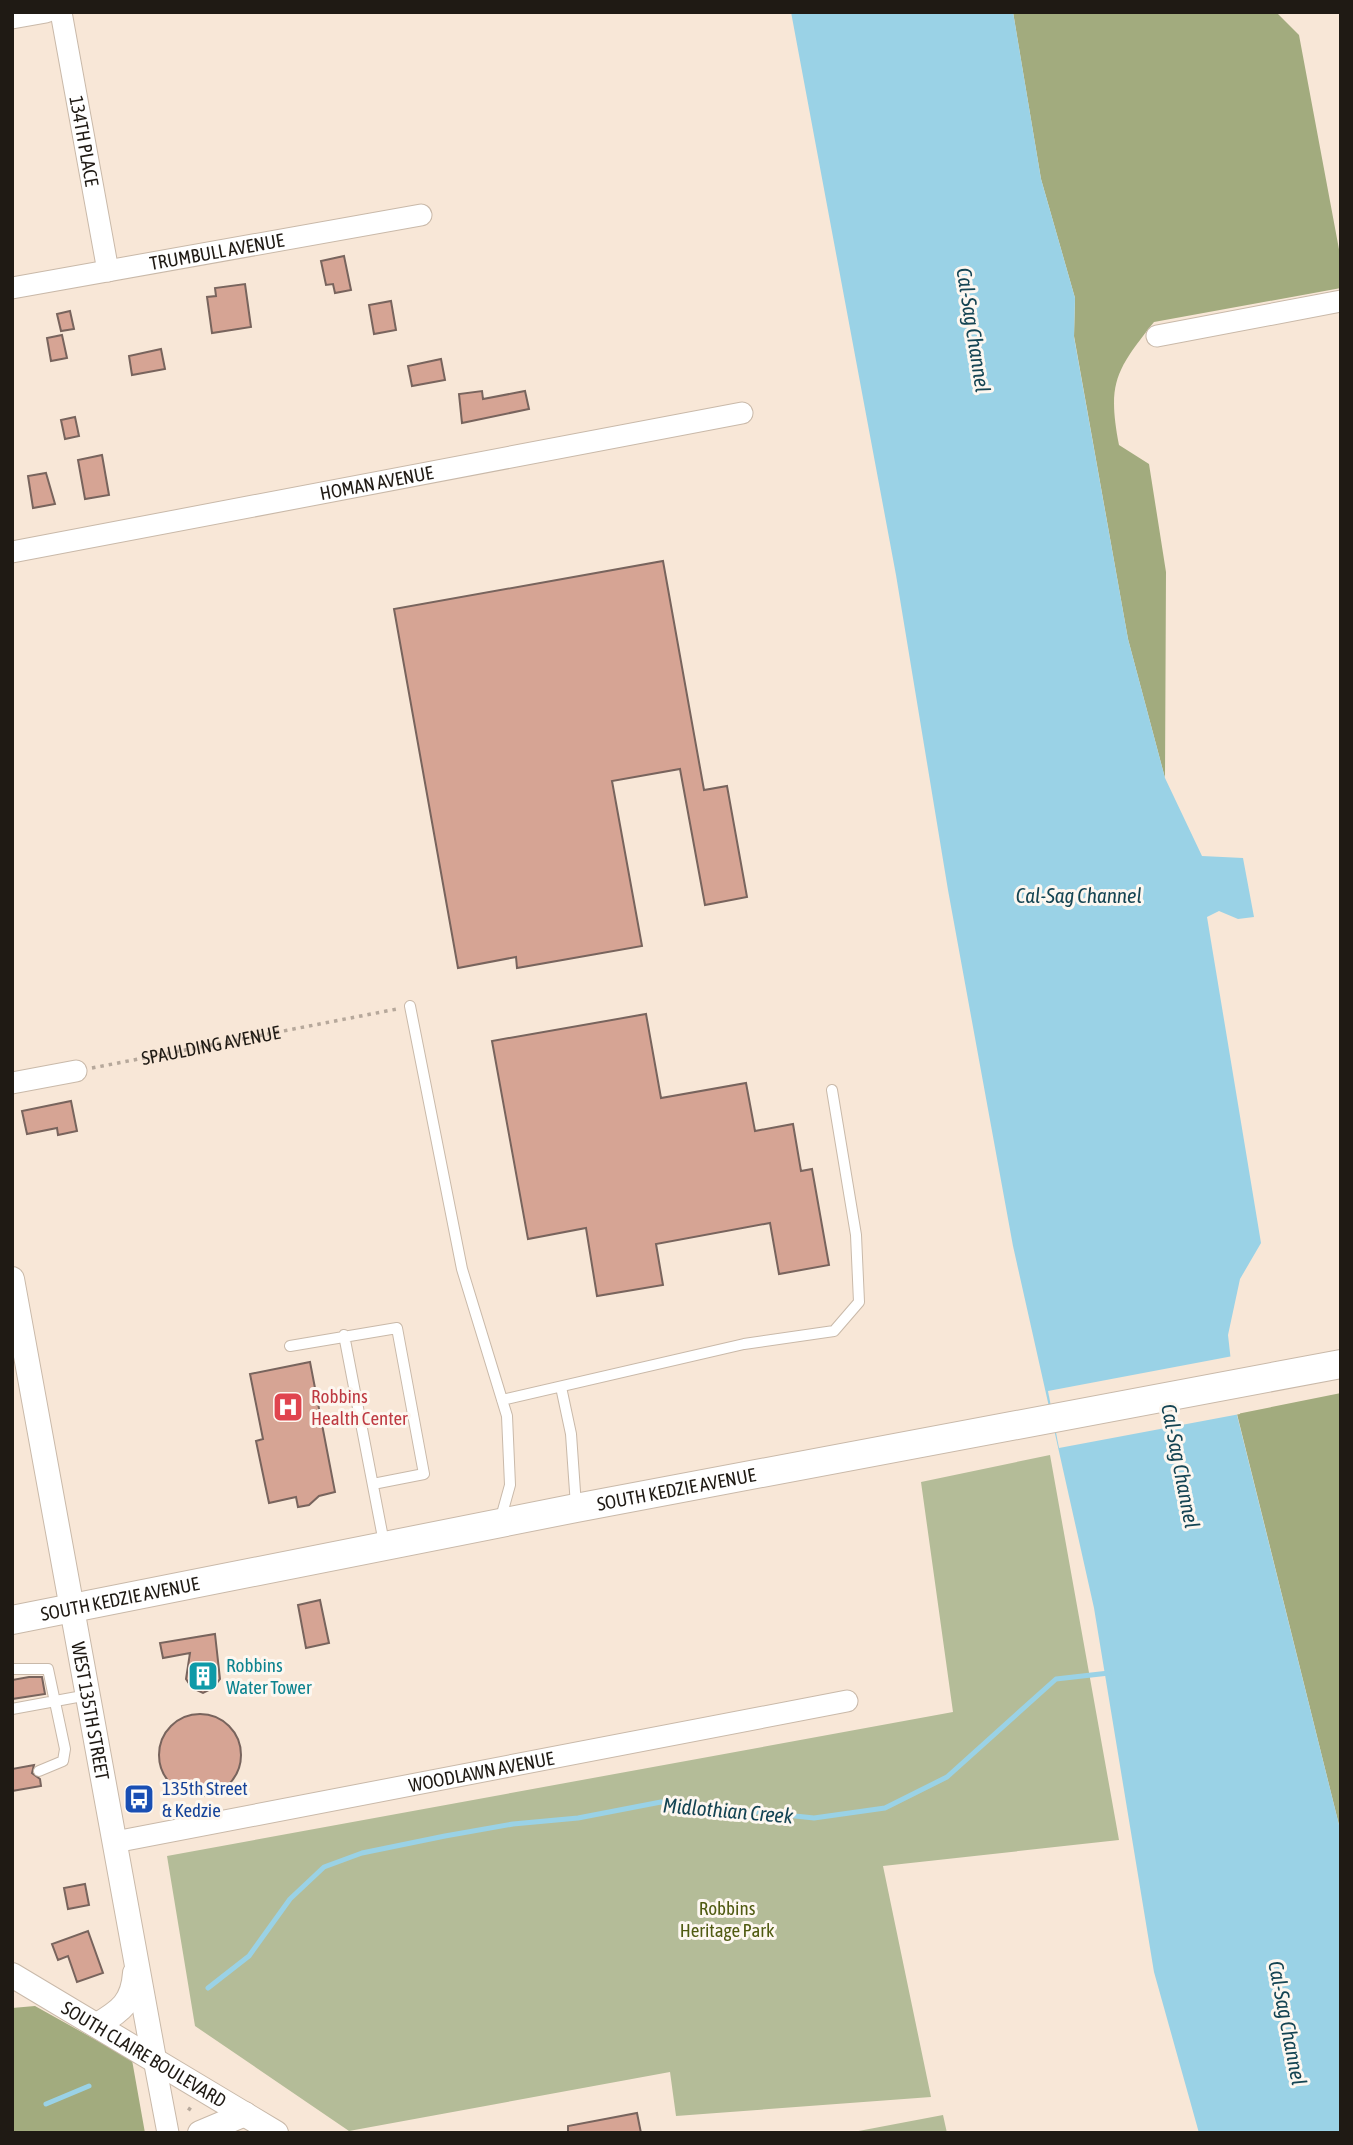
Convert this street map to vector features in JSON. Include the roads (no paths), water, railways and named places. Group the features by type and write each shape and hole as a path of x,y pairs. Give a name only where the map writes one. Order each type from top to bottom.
{"main road":[{"name":"SOUTH KEDZIE AVENUE","path":"12,1620 576,1508 1341,1364"}],"street":[{"path":"12,18 46,12"},
{"name":"134TH PLACE","path":"61,12 108,271"},
{"name":"TRUMBULL AVENUE","path":"12,288 421,215"},
{"path":"1157,336 1341,301"},
{"name":"HOMAN AVENUE","path":"12,552 743,413"},
{"path":"12,1083 76,1071"},
{"name":"WEST 135TH STREET","path":"12,1279 19,1357 72,1609 154,2059"},
{"name":"WOODLAWN AVENUE","path":"115,1842 847,1701"},
{"path":"97,2025 123,2009 128,2001 133,1992 136,1958"},
{"name":"SOUTH CLAIRE BOULEVARD","path":"12,1975 276,2133"},
{"path":"154,2059 168,2133"},
{"path":"197,2122 245,2114"}],"lane":[{"path":"410,1006 463,1269 502,1401 510,1449 510,1485 499,1524"},
{"path":"502,1401 744,1344 834,1331 859,1302 856,1234 832,1090"},
{"path":"290,1346 397,1328 424,1475 373,1484"},
{"path":"344,1335 385,1546"},
{"path":"561,1387 570,1434 576,1508"},
{"path":"12,1669 48,1669 65,1749 63,1761 39,1771"},
{"path":"12,1709 88,1695"}],"water":[{"name":"Cal-Sag Channel","path":"791,12 1013,12 1041,179 1075,298 1074,337 1128,639 1165,778 1202,856 1243,858 1254,917 1238,919 1219,911 1207,917 1261,1243 1240,1279 1228,1335 1237,1415 1341,1833 1341,2133 1199,2133 1154,1972 1094,1608 1013,1246 948,890 896,575"}],"waterway":[{"name":"Midlothian Creek","path":"208,1988 249,1956 290,1899 324,1867 362,1853 513,1824 578,1818 661,1802 814,1818 885,1808 947,1777 1056,1679 1109,1673"},
{"name":"Midlothian Creek","path":"46,2104 89,2086"}],"place":[{"name":"Robbins Health Center","path":"288,1407"},
{"name":"Robbins Water Tower","path":"203,1676"},
{"name":"135th Street & Kedzie","path":"139,1799"}],"park label":[{"name":"Robbins Heritage Park","path":"727,1919"}]}
